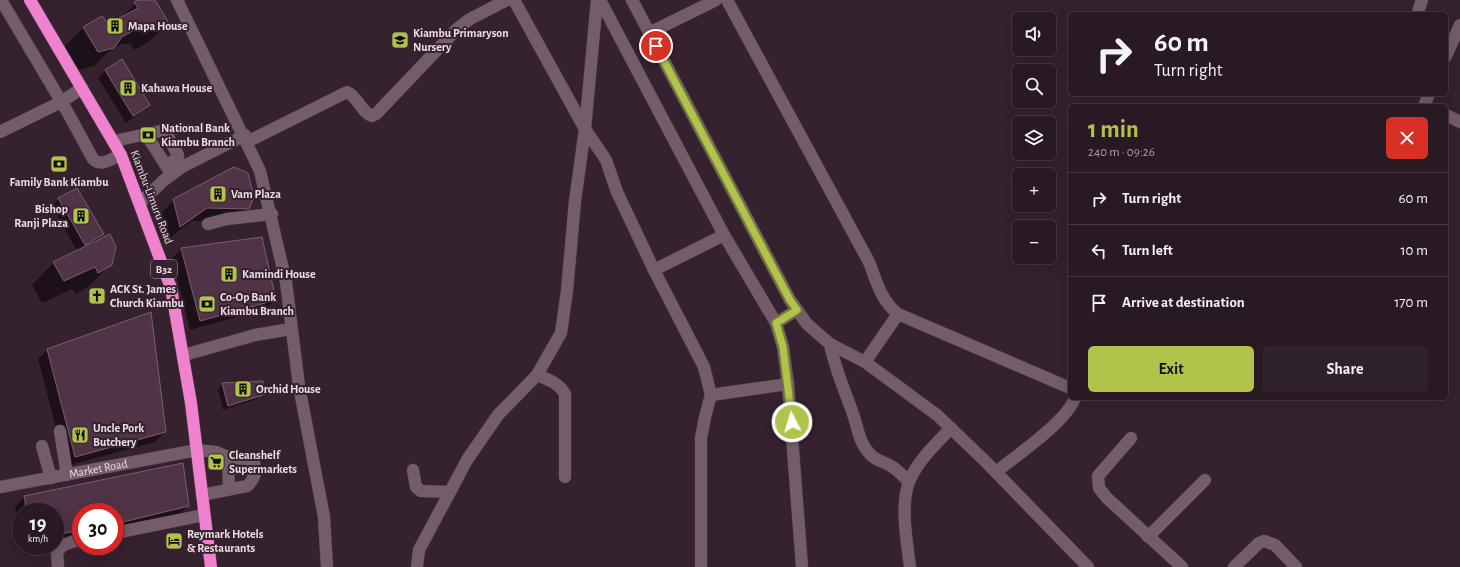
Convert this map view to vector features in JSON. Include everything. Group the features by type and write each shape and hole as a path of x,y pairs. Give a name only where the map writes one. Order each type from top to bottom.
{"highway":[{"name":"Kiambu-Limuru Road","path":"30,0 121,155 171,288 184,355 211,567"}],"street":[{"path":"1,0 96,162 103,163 121,155"},
{"path":"177,0 246,139 260,171 272,214 286,282 291,329 310,452 324,517 326,567"},
{"path":"169,170 182,167 246,139 347,92 355,97 368,115 372,116 376,114 457,29 470,19 507,0"},
{"path":"514,0 585,129 606,160 617,192 654,270 704,367 712,395 705,417 701,438 701,567"},
{"path":"417,567 419,550 467,460 498,415 537,375 561,333 567,290 575,201 585,129 597,0"},
{"path":"600,0 724,235 776,323 783,347 788,384 802,567"},
{"path":"632,0 790,300 807,324 830,344 866,362 951,428 1088,567"},
{"path":"649,33 716,0"},
{"path":"727,0 869,262 881,294 890,308 898,314 1068,387"},
{"path":"1418,12 1422,0"},
{"path":"1448,52 1460,25"},
{"path":"0,132 61,102 82,88"},
{"path":"1448,116 1460,122"},
{"path":"114,142 161,131 167,135 178,155 178,158 169,170 140,203"},
{"path":"146,134 169,170"},
{"path":"208,224 227,219 272,214"},
{"path":"654,270 724,235"},
{"path":"776,323 797,310"},
{"path":"866,362 898,314"},
{"path":"184,355 255,334 291,329"},
{"path":"830,344 834,362 854,416 861,441 869,453 878,461 895,468 909,482"},
{"path":"537,375 552,381 561,388 565,394 565,477"},
{"path":"712,395 788,384"},
{"path":"996,472 1054,425 1069,409 1074,400"},
{"path":"910,567 905,528 909,482 930,450 951,428"},
{"path":"60,431 66,475"},
{"path":"1131,438 1104,468 1098,476 1097,482 1107,498 1182,567"},
{"path":"42,446 51,478"},
{"name":"Market Road","path":"0,487 197,450 216,452 228,457 252,460 256,470 254,477 247,486 229,488"},
{"path":"202,495 229,488 228,457"},
{"path":"413,470 416,487 421,491 449,492"},
{"path":"1148,537 1205,480"},
{"path":"124,531 204,515"},
{"path":"1234,567 1259,543 1264,541 1275,545 1296,567"},
{"path":"58,567 57,552 63,545 72,542"}],"building":[{"name":"Mapa House","path":"138,0 155,0 169,23 154,32 149,25 141,26 122,37 114,48 98,52 83,27 102,16 108,24 138,8 134,2"},
{"name":"Kahawa House","path":"122,59 150,105 133,116 105,70"},
{"name":"Vam Plaza","path":"234,167 248,173 254,197 249,209 207,208 180,227 173,199"},
{"name":"Bishop Ranji Plaza","path":"77,188 104,234 85,245 58,198"},
{"path":"110,234 116,247 112,265 98,273 95,267 64,281 53,262"},
{"name":"Kamindi House","path":"262,237 276,300 200,321 181,248"},
{"path":"151,312 166,432 75,457 47,349"},
{"name":"Orchid House","path":"263,381 263,395 228,406 222,383"},
{"path":"183,463 189,506 124,522 124,503 72,503 72,532 64,533 64,503 25,503 24,496"}],"place":[{"name":"Mapa House","path":"115,26"},
{"name":"Kiambu Primaryson Nursery","path":"400,40"},
{"name":"Kahawa House","path":"128,88"},
{"name":"National Bank Kiambu Branch","path":"148,135"},
{"name":"Family Bank Kiambu","path":"59,164"},
{"name":"Vam Plaza","path":"218,194"},
{"name":"Bishop Ranji Plaza","path":"81,216"},
{"name":"Kamindi House","path":"229,274"},
{"name":"ACK St. James Church Kiambu","path":"97,296"},
{"name":"Co-Op Bank Kiambu Branch","path":"207,304"},
{"name":"Orchid House","path":"243,389"},
{"name":"Uncle Pork Butchery","path":"80,435"},
{"name":"Cleanshelf Supermarkets","path":"216,462"},
{"name":"Reymark Hotels & Restaurants","path":"174,541"}],"route":[{"path":"656,46 790,300 797,310 776,323 783,347 792,422"}]}
